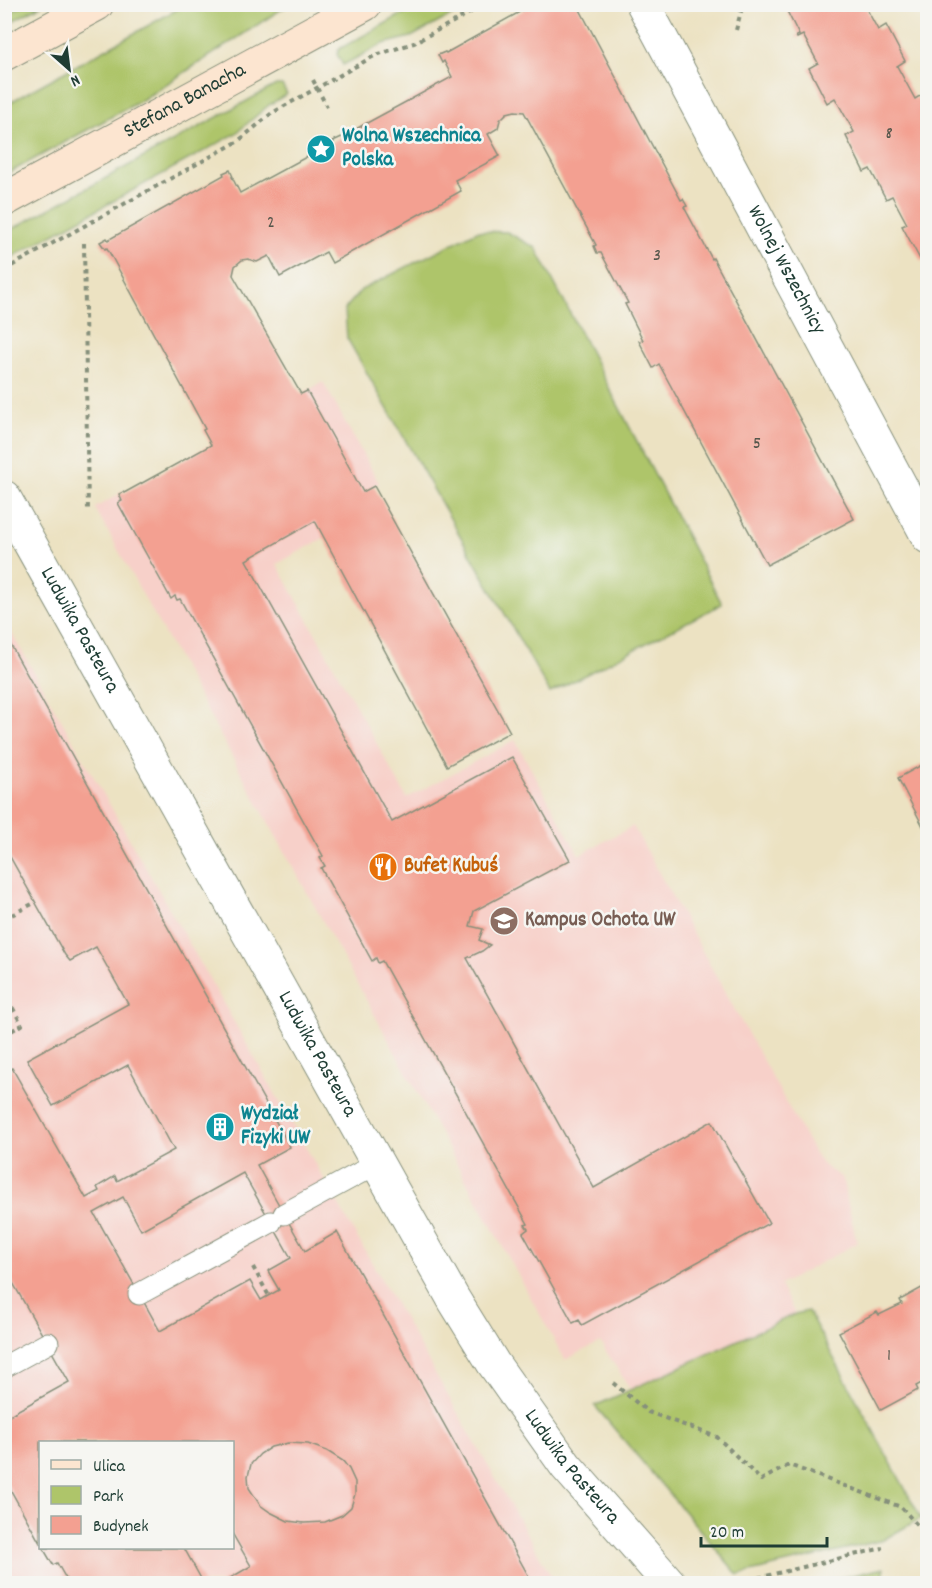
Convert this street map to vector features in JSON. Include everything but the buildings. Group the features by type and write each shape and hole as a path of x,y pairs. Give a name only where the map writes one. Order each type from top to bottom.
{"main road":[{"path":"4,54 97,4"},
{"name":"Stefana Banacha","path":"4,200 364,4"}],"street":[{"name":"Wolnej Wszechnicy","path":"643,4 927,537"},
{"name":"Ludwika Pasteura","path":"4,497 454,1300 493,1363 566,1466 662,1581"}],"lane":[{"path":"139,1294 378,1163"},
{"path":"4,1367 48,1343"}],"path":[{"path":"4,270 237,142 272,113 376,55 414,43 486,4"},
{"path":"736,30 743,4"},
{"path":"313,80 327,107"},
{"path":"84,243 88,512"},
{"path":"4,919 36,902"},
{"path":"4,992 22,1025 4,1035"},
{"path":"252,1266 269,1296"},
{"path":"613,1383 648,1412 717,1437 760,1480 789,1465 901,1507 919,1527"},
{"path":"732,1584 883,1548"}],"shaded area":[{"name":"Kampus Ochota UW","path":"323,382 379,483 363,492 364,494 315,521 324,538 277,564 407,798 515,740 579,855 633,826 813,1151 823,1165 842,1178 857,1243 780,1285 795,1314 631,1390 600,1342 565,1360 95,508"},
{"name":"Wydział Fizyki UW","path":"4,620 550,1574 560,1583 5,1583"}],"green space":[{"path":"23,5 42,5 5,25 5,15"},
{"path":"185,5 288,5 142,100 5,175 5,105"},
{"path":"419,5 471,5 411,37 383,44 343,65 337,54 339,49"},
{"path":"276,85 282,85 287,94 269,105 235,134 5,261 5,233"},
{"path":"477,231 507,232 536,248 722,604 550,693 347,338 345,309 361,290"},
{"path":"808,1311 921,1518 883,1540 738,1575 595,1406 795,1314"},
{"path":"884,1568 884,1573 874,1583 817,1583"}],"place":[{"name":"Wolna Wszechnica Polska","path":"321,149"},
{"name":"Bufet Kubuś","path":"383,867"},
{"name":"Kampus Ochota UW","path":"504,921"},
{"name":"Wydział Fizyki UW","path":"220,1127"}]}
